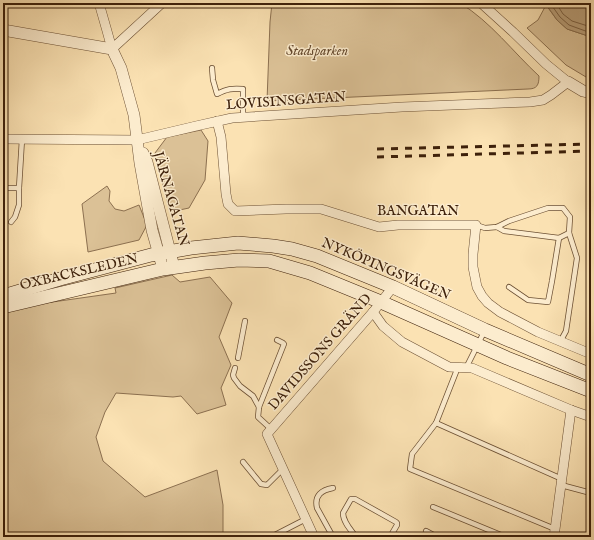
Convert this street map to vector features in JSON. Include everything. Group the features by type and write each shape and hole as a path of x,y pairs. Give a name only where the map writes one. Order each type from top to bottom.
{"main road":[{"name":"NYKÖPINGSVÄGEN","path":"164,253 191,248 238,243 292,249 317,256 393,287 485,330 591,375"},
{"name":"OXBACKSLEDEN","path":"3,296 60,279 164,253"},
{"path":"168,268 239,260 269,261 310,272 377,307 478,345 591,391"},
{"name":"OXBACKSLEDEN","path":"3,307 168,268"}],"street":[{"name":"JÄRNAGATAN","path":"99,3 112,49 121,68 134,115 140,164 152,230 164,253 168,268"},
{"path":"3,30 112,49 162,3"},
{"path":"481,3 546,64 568,82 583,91 591,93"},
{"name":"LOVISINSGATAN","path":"3,139 137,140 217,121 243,117 402,107 530,102 544,100 568,82"},
{"name":"BANGATAN","path":"217,121 221,136 226,194 228,204 235,211 321,209 379,227 398,225 476,225 472,254 473,266 477,287 488,303 500,312 538,332 591,354"},
{"name":"DAVIDSSONS GRÄND","path":"269,431 393,287"},
{"path":"377,307 382,326 402,342 449,366 472,368 591,417"},
{"path":"554,533 571,410"},
{"path":"269,431 283,469 314,537"}],"lane":[{"path":"212,68 213,80 218,94 233,88 243,89 243,117"},
{"path":"11,222 15,217 19,206 22,139"},
{"path":"3,188 19,188"},
{"path":"476,225 485,228 497,227 509,221 548,208 563,208 570,216 569,232 577,258 566,331 560,342"},
{"path":"497,227 504,231 559,238 569,232"},
{"path":"509,287 528,300 548,302 559,238"},
{"path":"238,358 245,321"},
{"path":"485,330 478,345 462,367 436,423 412,454 410,469 554,533"},
{"path":"269,431 258,417 259,407 284,344 277,340"},
{"path":"235,368 233,375 234,378 240,386 253,396 259,407"},
{"path":"436,423 561,482 591,493"},
{"path":"243,462 261,484 267,485 283,469"},
{"path":"333,488 323,491 316,500 316,504 333,537"},
{"path":"356,537 344,520 343,515 351,499 354,499 396,522 397,525 390,537"},
{"path":"433,507 501,535 510,537"},
{"path":"271,537 306,519"},
{"path":"426,531 438,537"}],"green space":[{"name":"Stadsparken","path":"272,3 460,3 492,28 539,76 539,82 531,89 267,101"},
{"path":"546,5 557,20 567,29 591,37 591,80 566,65 527,28 538,20"},
{"path":"201,130 208,141 205,180 189,208 170,212 155,153 167,137"},
{"path":"107,186 110,191 109,201 115,209 124,211 139,205 147,225 139,240 88,252 82,204"},
{"path":"172,275 180,282 210,277 232,303 219,337 231,365 221,388 226,405 197,414 181,396 173,397 116,393 105,412 96,437 103,461 145,497 217,470 223,505 223,537 3,537 3,309 116,293 115,288"}],"water":[{"path":"545,3 591,3 591,37 567,29 557,20"}],"railway":[{"path":"377,149 591,144"},
{"path":"377,157 591,151"}]}
